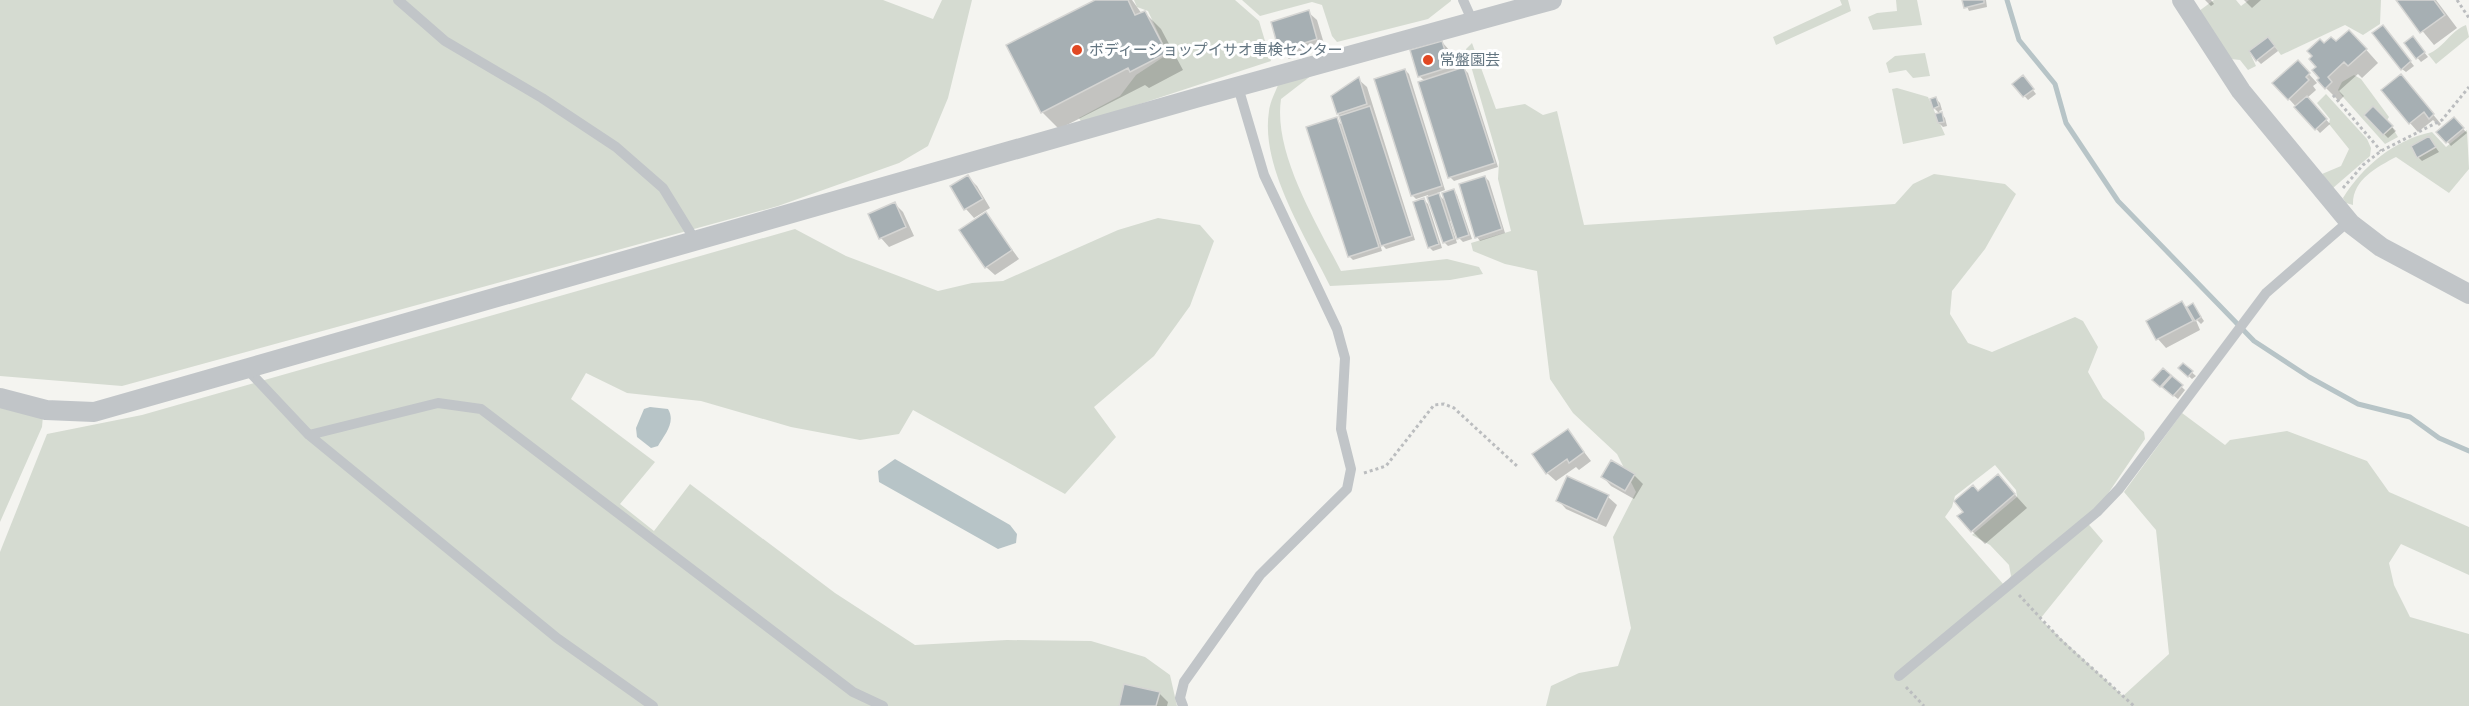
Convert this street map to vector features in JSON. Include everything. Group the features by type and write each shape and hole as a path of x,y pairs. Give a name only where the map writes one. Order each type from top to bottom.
{"street":[{"path":"0,398 46,410 94,412 1472,20 1552,0"},
{"path":"2182,0 2241,91 2349,221 2381,247 2469,294"}],"lane":[{"path":"398,0 445,41 542,98 616,147 663,188 695,240"},
{"path":"1463,0 1472,20"},
{"path":"1183,706 1180,698 1184,682 1260,575 1347,489 1351,474 1341,429 1345,358 1337,329 1264,175 1238,87"},
{"path":"1899,676 2097,512 2119,489 2266,293 2349,221"},
{"path":"246,368 309,435 557,638 653,706"},
{"path":"309,435 438,403 481,409 853,692 883,706"}],"path":[{"path":"2457,0 2469,18"},
{"path":"2333,202 2350,179 2381,151 2442,120 2469,87"},
{"path":"2332,95 2381,151"},
{"path":"1351,474 1371,473 1386,466 1434,405 1444,404 1454,408 1518,466"},
{"path":"2010,585 2061,640 2134,706"},
{"path":"1899,676 1903,684 1924,706"}],"shaded area":[{"path":"0,0 883,0 933,19 942,0 972,0 948,98 928,146 899,163 778,206 122,386 0,376"},
{"path":"1134,0 1235,0 1259,21 1271,61 1082,123 1079,118 1120,96 1136,75 1168,54 1148,11 1137,7"},
{"path":"1242,0 1451,1 1428,19 1337,42 1332,36 1322,5 1312,2 1260,16"},
{"path":"1840,0 1848,0 1851,11 1776,45 1773,37 1842,5"},
{"path":"1896,0 1917,0 1922,25 1873,30 1868,17 1877,13 1897,11"},
{"path":"2214,0 2236,0 2241,6 2249,0 2381,0 2380,24 2363,35 2345,25 2281,55 2268,37 2249,51 2256,66 2248,70 2240,60 2231,59 2199,11"},
{"path":"2466,25 2469,37 2436,64 2428,54"},
{"path":"1472,43 1496,109 1525,104 1543,115 1557,111 1584,225 1895,204 1913,184 1934,174 2005,184 2016,194 1985,249 1952,291 1950,314 1968,343 1992,352 2075,317 2083,321 2098,347 2088,372 2103,398 2144,432 2145,439 2103,501 2084,519 2103,541 2040,619 2123,696 2169,654 2156,530 2124,492 2182,413 2225,445 2230,440 2287,431 2367,461 2389,492 2469,527 2469,575 2401,544 2389,563 2394,585 2410,617 2469,634 2469,706 1546,706 1551,686 1579,673 1618,666 1631,628 1613,537 1636,492 1617,454 1573,413 1550,379 1537,271 1505,264 1473,251 1471,243 1511,231 1498,179 1499,162 1466,49","holes":["1995,465 2016,490 2017,497 1972,535 1990,545 2009,565 2011,576 2004,585 1945,517 1952,507 1955,496"]},
{"path":"1925,53 1930,76 1913,78 1906,70 1889,73 1886,63 1895,56"},
{"path":"1312,75 1281,99 1280,120 1290,165 1299,188 1341,271 1447,259 1479,267 1483,274 1450,280 1330,286 1287,201 1271,155 1268,133 1271,101 1278,85"},
{"path":"2354,75 2361,79 2389,117 2387,120 2373,106 2364,116 2383,135 2392,127 2398,137 2385,144 2338,90 2342,82"},
{"path":"1897,88 1928,97 1945,135 1903,144 1892,89"},
{"path":"2326,94 2367,139 2371,148 2370,156 2333,188 2322,174 2341,166 2349,149 2329,124 2330,119 2317,103"},
{"path":"2467,130 2469,169 2449,193 2396,157 2361,181 2354,196 2353,205 2346,203 2343,198 2360,175 2392,148 2432,132 2446,147"},
{"path":"1158,218 1200,225 1214,241 1190,306 1154,356 1094,407 1116,437 1065,494 913,410 899,434 860,440 791,427 701,401 627,393 586,373 571,399 655,462 620,504 654,531 690,484 835,593 915,645 1007,640 1091,641 1145,657 1170,675 1177,706 0,706 0,552 47,434 142,415 795,229 846,256 938,291 972,283 1003,281 1118,230"},
{"path":"0,406 43,416 42,427 0,522"},
{"path":"650,407 668,409 671,419 669,428 658,446 651,448 637,437 636,428 644,409"},
{"path":"895,459 1010,525 1017,534 1016,543 998,549 879,482 878,471"}],"building":[{"path":"1095,0 1128,0 1135,15 1145,11 1167,53 1130,72 1128,68 1041,113 1006,45"},
{"path":"1962,0 1984,0 1984,3 1964,8"},
{"path":"2396,0 2434,0 2445,15 2420,33"},
{"path":"1309,10 1317,39 1279,51 1271,22"},
{"path":"2383,25 2411,61 2401,70 2372,33"},
{"path":"2349,30 2367,49 2348,66 2344,62 2328,77 2332,82 2325,89 2312,70 2316,67 2309,59 2312,56 2307,51 2320,39 2324,43 2331,37 2336,41"},
{"path":"2413,36 2425,52 2416,59 2404,43"},
{"path":"2268,37 2275,46 2256,61 2249,51"},
{"path":"1442,41 1450,67 1418,77 1410,50"},
{"path":"2298,60 2310,73 2306,77 2309,80 2288,100 2272,83"},
{"path":"1464,67 1495,163 1448,178 1418,82"},
{"path":"1405,69 1442,186 1411,196 1374,79"},
{"path":"2401,74 2434,114 2429,119 2424,112 2409,124 2381,90"},
{"path":"2023,75 2034,89 2023,97 2012,84"},
{"path":"1359,77 1367,104 1337,114 1331,96"},
{"path":"2307,96 2327,119 2315,130 2294,107"},
{"path":"1936,97 1939,106 1933,109 1930,99"},
{"path":"1370,106 1412,236 1381,246 1339,116"},
{"path":"2373,106 2393,126 2383,135 2364,115"},
{"path":"1942,112 1944,122 1938,123 1935,114"},
{"path":"1337,117 1379,247 1348,257 1306,127"},
{"path":"2454,117 2464,128 2446,143 2436,132"},
{"path":"2429,136 2436,147 2417,158 2411,146"},
{"path":"968,175 983,199 964,210 950,186"},
{"path":"1485,176 1502,229 1475,238 1459,184"},
{"path":"1454,189 1469,235 1457,239 1442,193"},
{"path":"1439,193 1454,239 1443,243 1427,197"},
{"path":"1424,198 1439,244 1428,248 1413,202"},
{"path":"895,202 906,227 879,239 868,214"},
{"path":"986,212 1012,250 985,268 959,230"},
{"path":"2182,301 2193,321 2156,340 2146,321"},
{"path":"2193,303 2201,317 2195,321 2187,307"},
{"path":"2183,363 2193,371 2188,377 2178,368"},
{"path":"2163,368 2171,375 2160,387 2152,380"},
{"path":"2172,376 2183,385 2173,396 2162,387"},
{"path":"1568,429 1584,452 1569,463 1567,459 1546,474 1532,454"},
{"path":"1611,460 1635,474 1625,491 1601,477"},
{"path":"1998,474 2015,494 1971,532 1957,516 1963,512 1954,501 1973,485 1978,491"},
{"path":"1567,476 1609,495 1597,520 1556,501"},
{"path":"1124,684 1160,692 1156,706 1119,706"}],"waterway":[{"path":"2007,0 2019,40 2055,84 2066,123 2118,201 2254,341 2309,377 2358,404 2410,417 2439,438 2469,451"}],"place":[{"name":"ボディーショップイサオ車検センター","path":"1077,50"},
{"name":"常盤園芸","path":"1428,60"}]}
